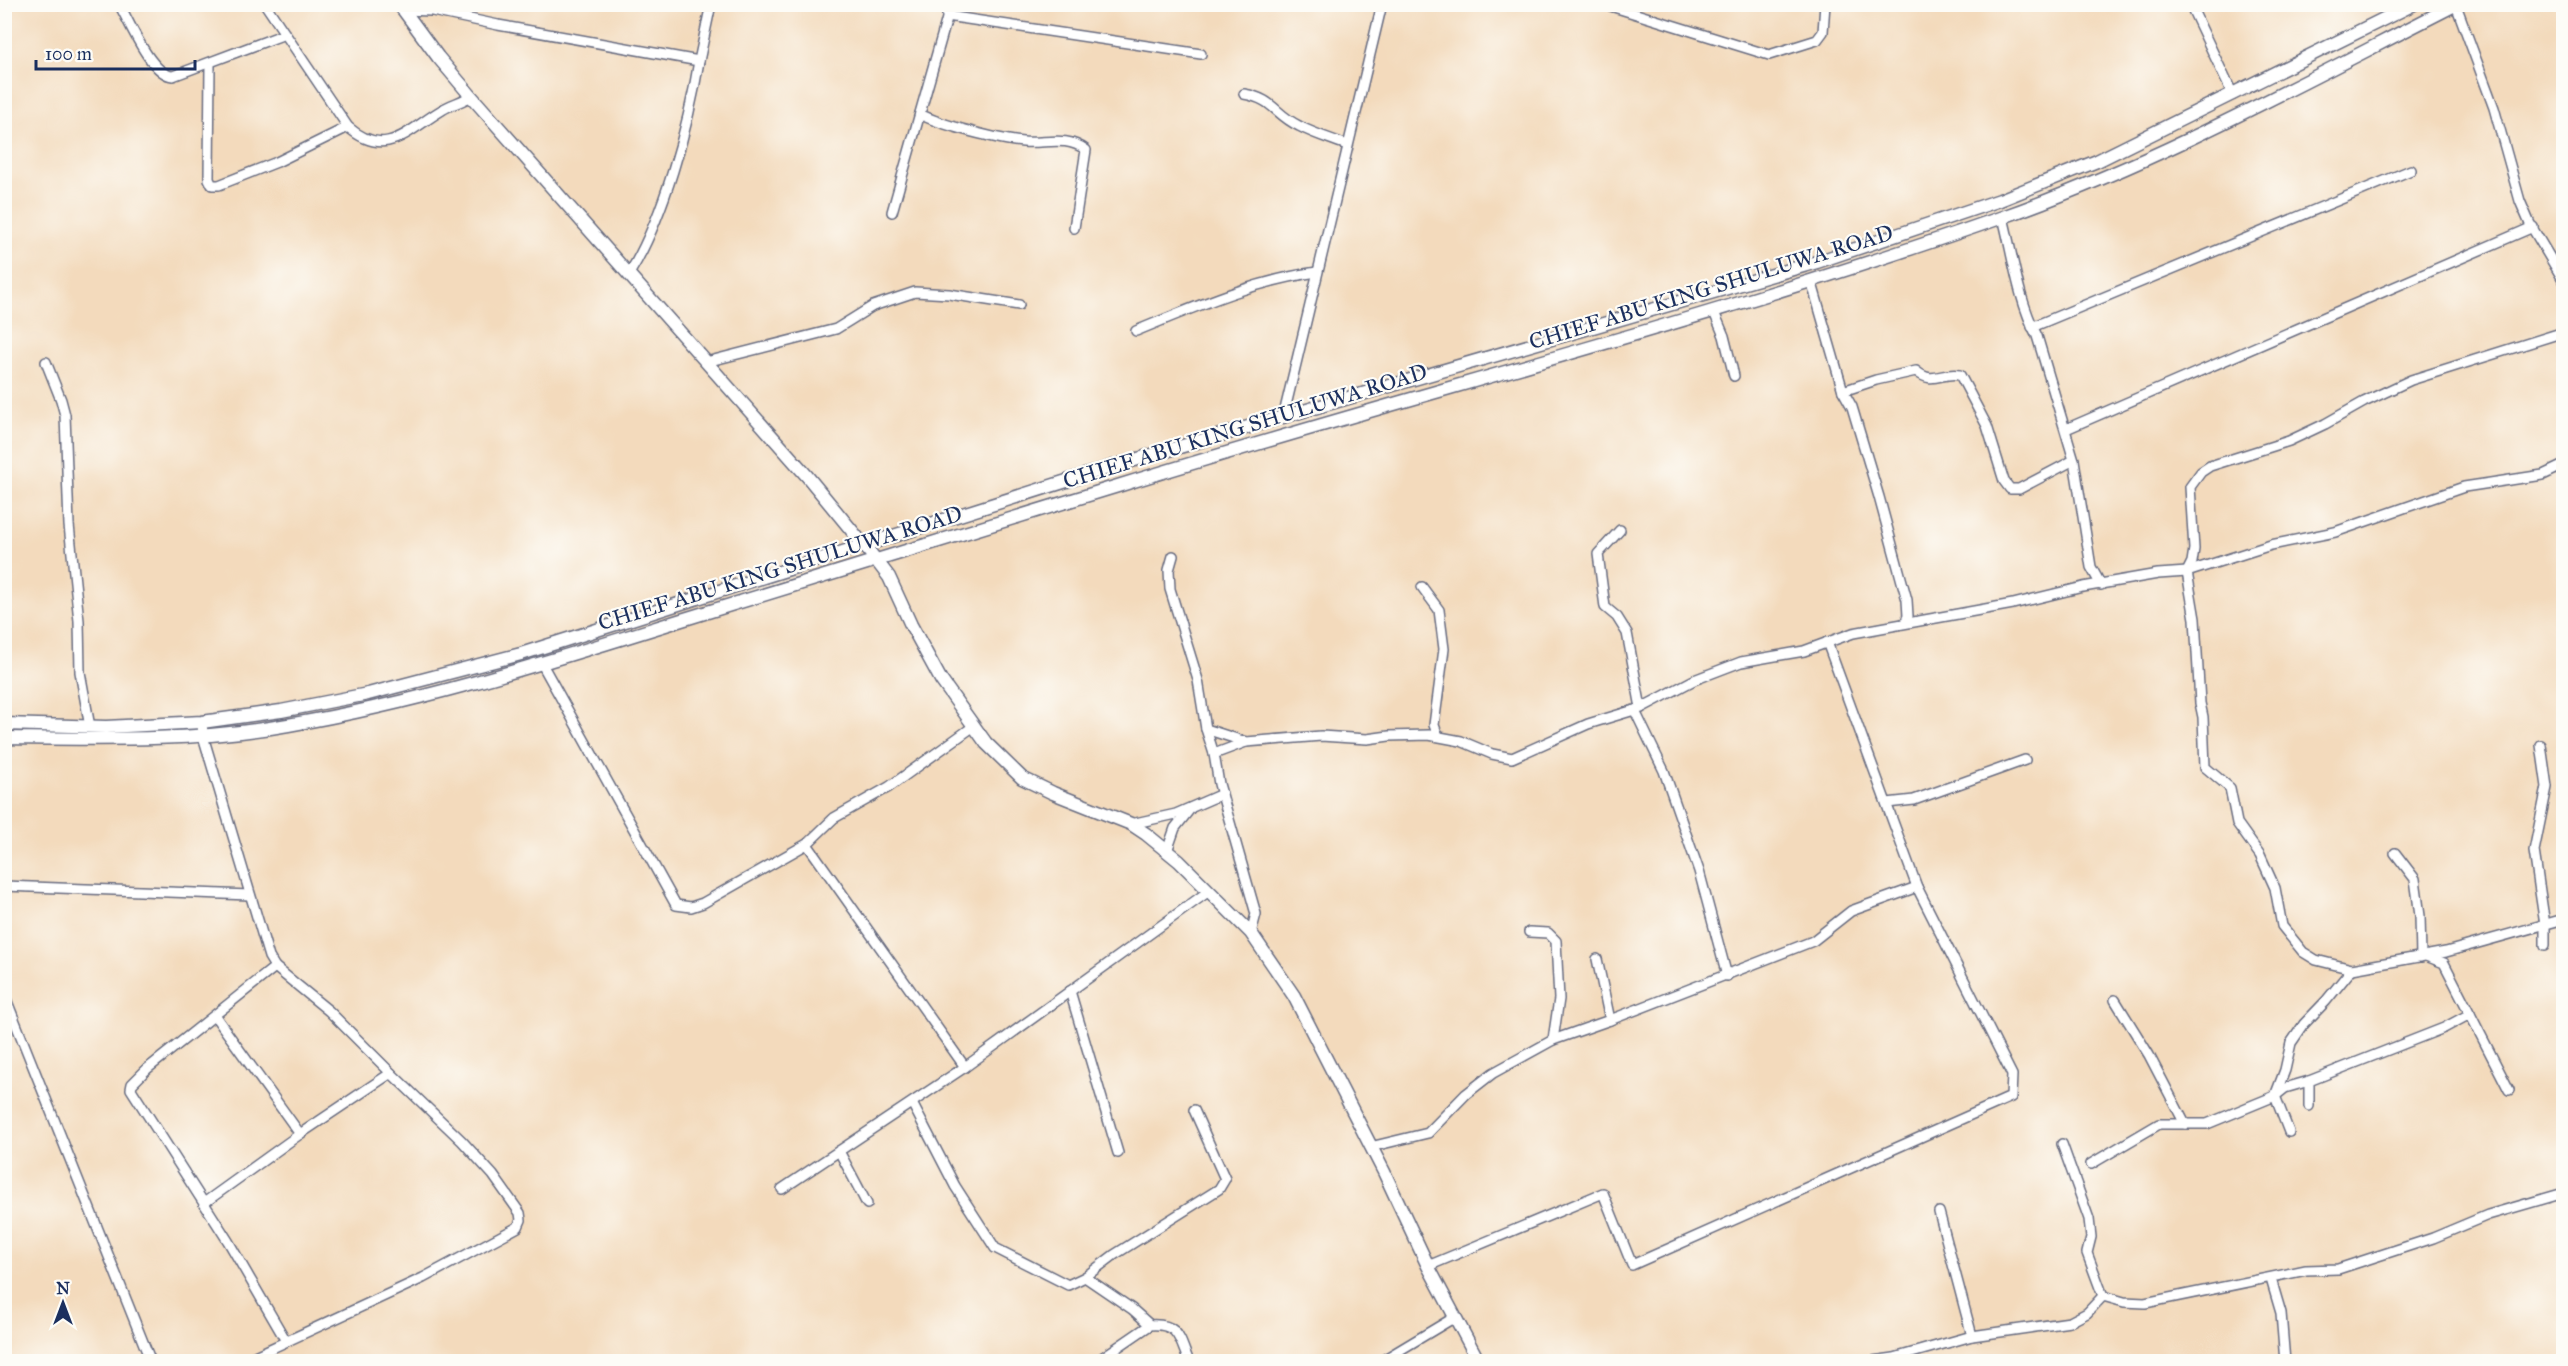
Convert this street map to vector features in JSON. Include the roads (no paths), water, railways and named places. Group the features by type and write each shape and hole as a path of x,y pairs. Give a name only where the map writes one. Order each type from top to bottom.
{"street":[{"path":"119,4 151,61 163,74 173,76 285,34"},
{"path":"266,4 348,126 366,140 384,142 395,140 442,109 471,96"},
{"path":"629,274 643,252 672,170 711,4"},
{"path":"892,212 951,4"},
{"path":"1283,418 1382,4"},
{"path":"1604,4 1769,55 1817,40 1823,32 1825,4"},
{"path":"2190,4 2233,95"},
{"path":"4,724 90,727 202,722 281,711 368,694 478,666 1114,466 1817,262 2000,200 2097,161 2414,4"},
{"path":"2457,5 2494,108 2520,201 2564,281"},
{"name":"CHIEF ABU KING SHULUWA ROAD","path":"4,738 98,740 203,736 286,726 419,698 542,664 1243,447 1714,312 2003,217 2105,177 2203,132 2457,5"},
{"path":"401,7 699,62"},
{"path":"401,7 471,96 807,476 876,560 889,577 911,625 941,680 1000,758 1022,777 1053,793 1131,824 1167,851 1251,933 1294,996 1428,1266 1479,1362"},
{"path":"947,16 1201,54"},
{"path":"210,63 209,179 212,184 219,184 277,162 348,126"},
{"path":"1244,94 1262,98 1289,121 1347,145"},
{"path":"2196,113 2203,132"},
{"path":"920,114 938,123 1009,140 1025,142 1062,140 1086,150 1074,228"},
{"path":"2032,327 2411,170"},
{"path":"2003,217 2018,286 2066,429 2074,460 2091,567 2101,585"},
{"path":"2066,429 2533,227"},
{"path":"1136,331 1224,295 1293,276 1317,272"},
{"path":"1811,280 1843,391 1852,407 1882,507 1907,600 1908,616 1905,623"},
{"path":"706,362 836,329 873,306 915,292 930,292 1019,305"},
{"path":"1714,312 1724,336 1734,376"},
{"path":"2564,332 2411,380 2289,441 2210,466 2201,472 2190,487 2194,549 2192,562 2187,572 2195,619 2205,767 2230,788 2237,823 2260,855 2275,888 2282,926 2303,952 2316,960 2352,969 2424,956 2564,919"},
{"path":"1508,352 1511,370"},
{"path":"46,362 61,400 64,415 69,525 79,621 80,672 90,727"},
{"path":"1843,391 1876,380 1916,371 1924,378 1932,379 1951,373 1960,375 1987,426 2004,482 2010,489 2019,489 2074,460"},
{"path":"1214,754 1246,742 1312,737 1367,740 1389,736 1424,735 1461,741 1512,758 1588,724 1638,710 1694,680 1741,662 1804,651 1853,633 2013,604 2083,587 2158,574 2187,572 2271,545 2334,532 2464,487 2543,475 2564,465"},
{"path":"1620,530 1598,554 1602,597 1605,607 1617,617 1626,633 1638,710 1668,782 1699,871 1727,976"},
{"path":"1173,556 1169,570 1170,590 1198,680 1206,729 1222,794 1256,914 1251,933"},
{"path":"2083,587 2091,567"},
{"path":"1422,587 1439,610 1444,649 1434,725 1438,736"},
{"path":"1428,1266 1604,1193 1632,1265 2011,1096 2012,1075 1917,887 1827,642"},
{"path":"542,664 676,905 691,907 703,903 807,844 834,818 889,787 974,726"},
{"path":"202,722 203,736 250,895 269,957 275,967 329,1011 462,1141 493,1175 520,1213 518,1227 423,1278 242,1362"},
{"path":"1424,735 1434,725"},
{"path":"1206,729 1246,742"},
{"path":"2541,745 2547,787 2534,851 2545,925 2545,945"},
{"path":"1887,803 1914,801 2025,760"},
{"path":"1131,824 1190,809 1222,794"},
{"path":"1167,851 1175,828 1190,809"},
{"path":"807,844 964,1067"},
{"path":"2395,853 2415,879 2424,956"},
{"path":"4,885 250,895"},
{"path":"1370,1147 1428,1133 1466,1094 1493,1073 1553,1040 1727,976 1813,941 1851,911 1917,887"},
{"path":"782,1189 964,1067 1209,891"},
{"path":"1529,932 1548,933 1556,940 1559,999 1553,1040"},
{"path":"2424,956 2444,963 2509,1090"},
{"path":"1597,959 1610,1020"},
{"path":"275,967 132,1084 133,1093 204,1203 286,1341"},
{"path":"2289,1132 2275,1096 2291,1043 2304,1024 2352,969"},
{"path":"1071,991 1118,1153"},
{"path":"4,994 151,1362"},
{"path":"2115,1000 2149,1055 2185,1124"},
{"path":"2091,1164 2159,1124 2207,1124 2275,1096 2284,1088 2309,1081 2445,1028 2470,1014"},
{"path":"215,1016 300,1134"},
{"path":"204,1203 300,1134 391,1073"},
{"path":"2309,1081 2309,1106"},
{"path":"912,1103 955,1186 995,1248 1068,1285 1085,1277 1114,1255 1219,1190 1225,1179 1194,1110"},
{"path":"2062,1144 2089,1219 2091,1237 2087,1253 2103,1296"},
{"path":"839,1151 867,1204"},
{"path":"2103,1296 2124,1302 2145,1303 2306,1270 2338,1269 2433,1238 2488,1215 2564,1193"},
{"path":"1939,1212 1971,1336"},
{"path":"1085,1277 1132,1309 1150,1325"},
{"path":"2271,1279 2281,1313 2285,1362"},
{"path":"1866,1362 1894,1358 1971,1336 2070,1322 2087,1313 2103,1296"},
{"path":"1380,1362 1455,1317"},
{"path":"1096,1362 1150,1325 1164,1324 1175,1329 1190,1362"}]}
